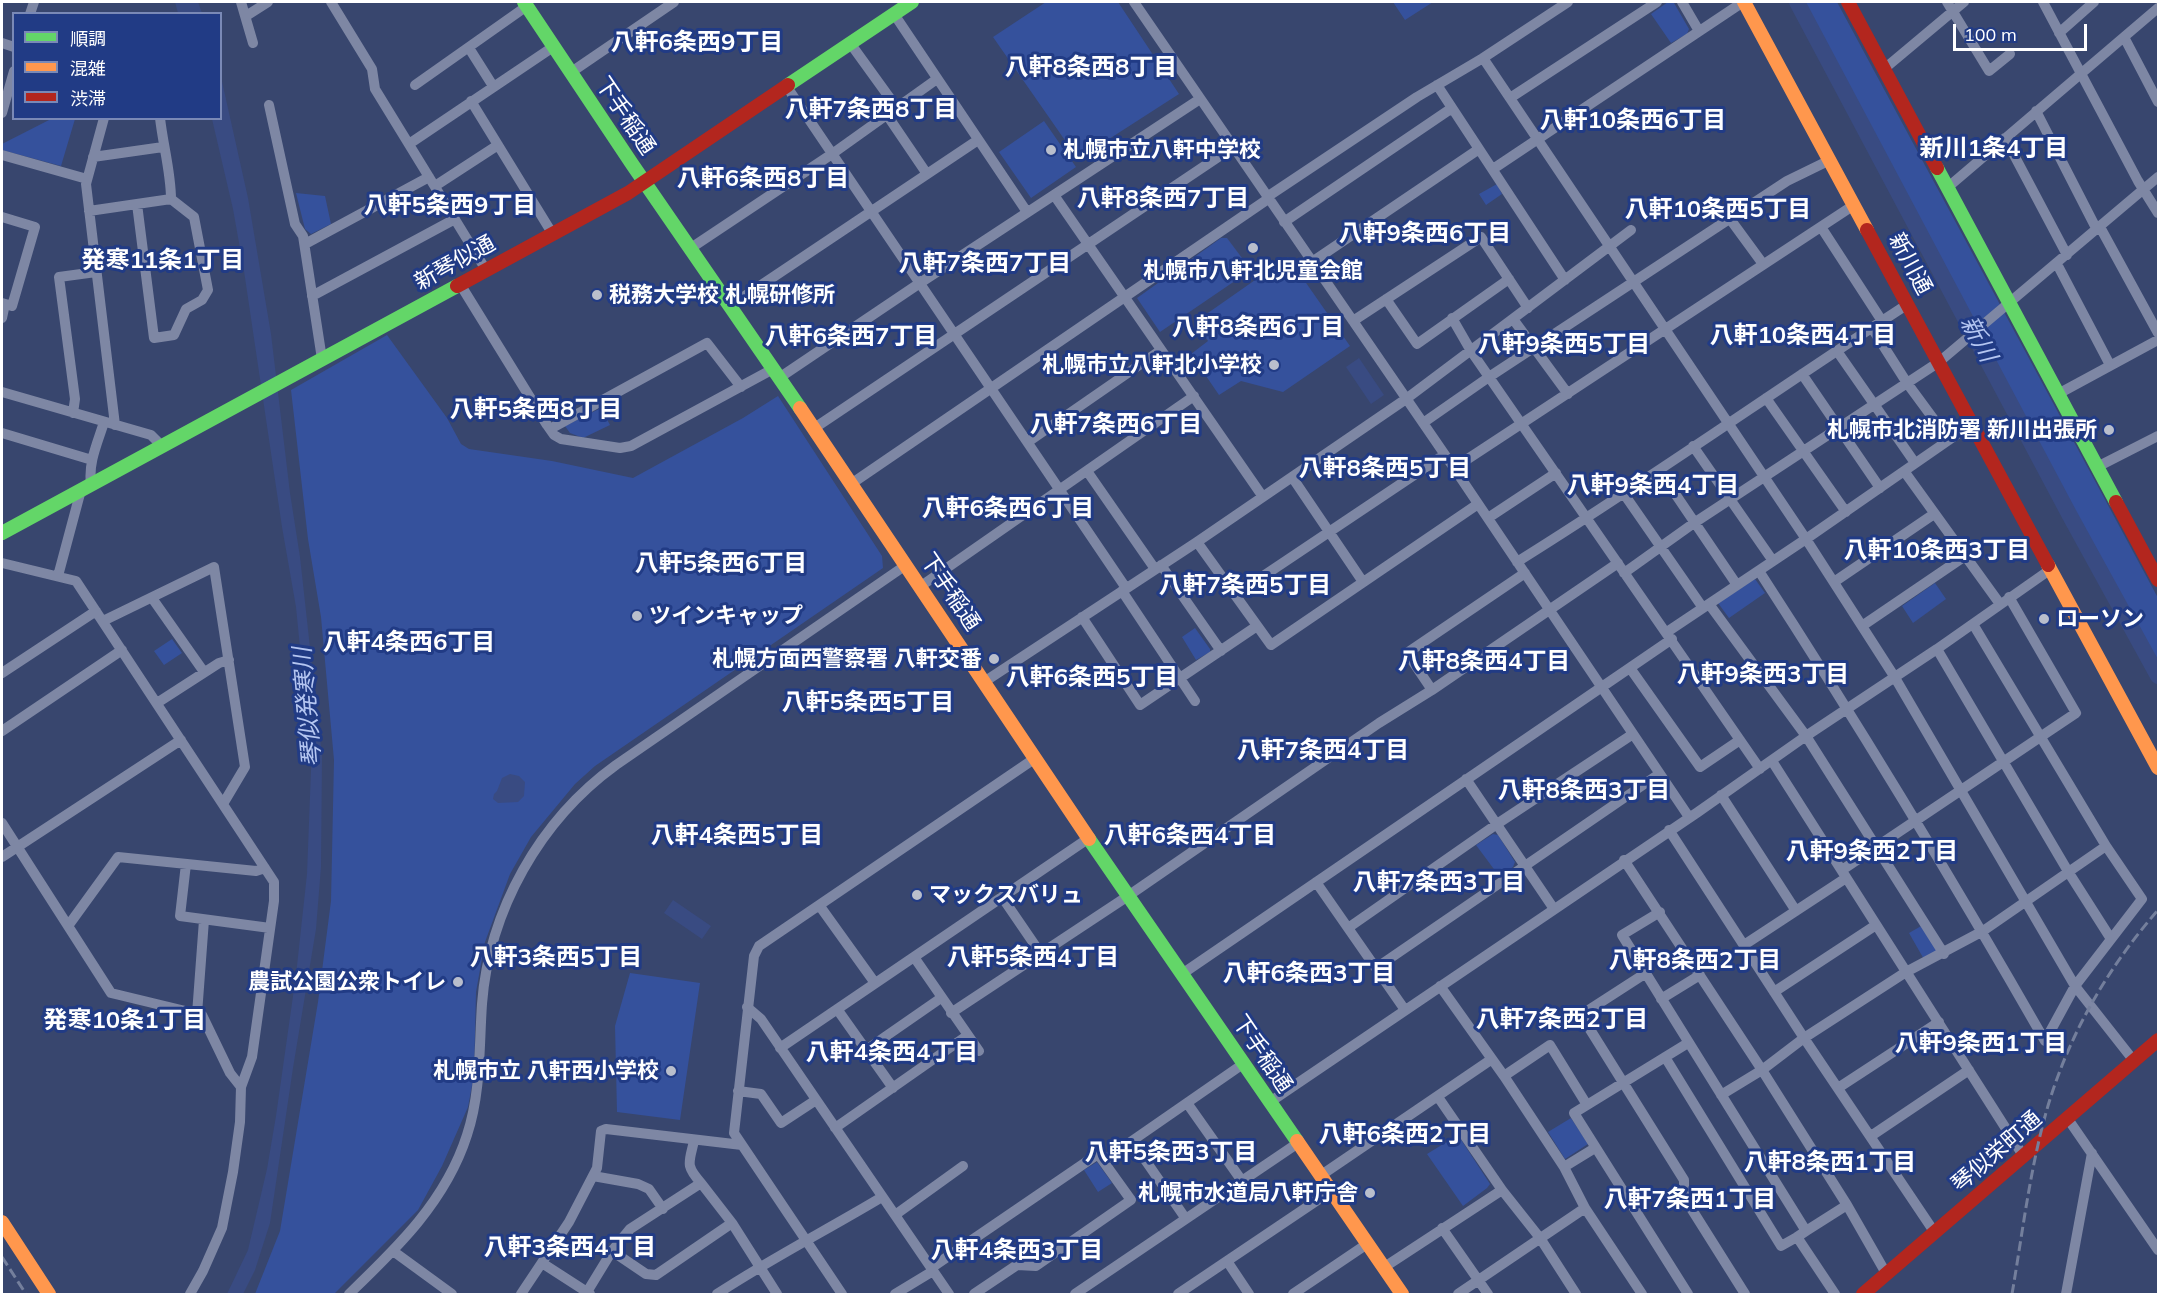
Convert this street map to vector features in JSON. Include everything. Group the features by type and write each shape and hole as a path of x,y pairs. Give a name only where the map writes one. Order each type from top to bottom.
{"street":[{"path":"241,2 253,43"},
{"path":"246,16 268,2"},
{"path":"332,2 372,69 375,89 486,270"},
{"path":"570,73 674,2"},
{"name":"新琴似通","path":"2,533 646,182 912,2"},
{"path":"1134,2 1454,468 1689,817"},
{"path":"851,484 1268,198 1437,85 1483,58 1568,2"},
{"path":"1510,98 1657,2"},
{"path":"1682,2 1699,31"},
{"path":"1492,169 1744,2"},
{"name":"新川通","path":"1744,2 1908,304 1943,359 1972,424 2158,768"},
{"path":"1848,2 1947,188 2005,308 2099,466 2158,580"},
{"path":"1884,69 1950,6 1964,2"},
{"path":"2043,2 2138,181 2158,213"},
{"path":"2060,33 2094,2"},
{"path":"415,86 469,48 525,4"},
{"name":"下手稲通","path":"525,4 921,586 1034,759 1402,1294"},
{"path":"1950,6 1989,71 2010,54"},
{"path":"1947,188 2158,8"},
{"path":"894,14 1027,212"},
{"path":"2124,38 2158,102"},
{"path":"850,43 897,108"},
{"path":"409,144 553,47"},
{"path":"469,48 493,86"},
{"path":"1483,58 1729,423 1894,676 2074,986 2134,1061"},
{"path":"691,248 832,154 938,79"},
{"path":"6,84 6,108"},
{"path":"1437,85 1565,280"},
{"path":"787,87 1060,489 1179,679 1196,701"},
{"path":"460,284 554,435 561,439 620,448 631,446 741,387 776,374 920,283 1200,99"},
{"path":"471,101 552,233"},
{"path":"269,105 295,224 305,244 322,359"},
{"path":"1284,222 1452,108"},
{"path":"2036,111 2158,340 2058,394"},
{"path":"887,115 927,174"},
{"path":"58,576 86,487 92,460 110,423 86,184 104,120"},
{"path":"160,120 171,184 171,199"},
{"path":"2005,138 2067,255"},
{"path":"730,306 978,140"},
{"path":"305,244 432,182 498,145"},
{"path":"93,157 163,147"},
{"path":"813,429 1233,147"},
{"path":"1312,262 1479,149"},
{"path":"2,155 87,179"},
{"path":"1423,423 1787,181 1830,160"},
{"path":"1624,573 1694,523 1943,359 2158,177"},
{"path":"1054,195 1263,497"},
{"path":"89,211 171,199 194,217 208,290 202,300 186,309 174,335 154,338 137,204"},
{"path":"1454,468 1854,205"},
{"path":"2,217 35,227 12,306 4,304 2,318"},
{"path":"312,296 455,219"},
{"path":"1730,219 1763,264"},
{"path":"1821,227 1907,383 1949,440"},
{"path":"984,682 1197,542 1406,399 1630,230"},
{"path":"1353,321 1480,237 1528,308"},
{"path":"2057,264 2110,365"},
{"path":"73,412 75,399 59,277 96,272"},
{"path":"1386,299 1417,344 1509,279"},
{"path":"1517,562 1624,494 1908,304"},
{"path":"1452,318 1471,351 1760,769"},
{"path":"1513,319 1568,394"},
{"path":"550,429 707,343 741,387"},
{"path":"1028,442 1161,350"},
{"path":"1837,351 1915,463"},
{"path":"1802,374 1880,488"},
{"path":"2,392 151,435 162,446"},
{"path":"921,586 1194,396"},
{"path":"1766,398 1846,512"},
{"path":"1182,974 1630,668 1706,606 1972,424"},
{"path":"2,433 92,460"},
{"path":"2099,466 2158,436"},
{"path":"1693,446 1773,561"},
{"path":"1235,595 1444,455"},
{"path":"1659,470 1737,585"},
{"path":"1087,471 1221,651"},
{"path":"1744,945 1796,911 1877,847 2076,713 2004,600 1965,556 1904,471"},
{"path":"1488,518 1556,473"},
{"path":"1292,477 1363,582"},
{"path":"1624,494 1660,548 1806,736 1944,954"},
{"path":"1197,542 1271,645 1478,504"},
{"path":"1834,582 1934,514"},
{"path":"1862,626 1965,556"},
{"path":"2,562 76,580 274,882 274,901 252,1057 241,1087 240,1122 222,1228 190,1294"},
{"path":"951,1013 1128,896 1379,723 1432,690 1618,563"},
{"path":"349,1294 421,1221 455,1164 474,1110 478,1086 485,985 498,924 513,886 569,805 616,765 906,565"},
{"path":"103,621 214,567 246,767 223,804"},
{"path":"1270,1102 1894,676 1937,649 2051,569"},
{"path":"1758,571 1848,708 1983,932 2045,1041 2074,986 2142,899 2106,846 1973,624"},
{"path":"1432,690 1407,652 1525,573"},
{"path":"152,598 204,672"},
{"path":"2,673 96,611"},
{"path":"1082,617 1140,705 1257,626"},
{"path":"1937,649 2069,873 2111,939"},
{"path":"2,731 122,650"},
{"path":"156,703 219,663 229,660"},
{"path":"1630,668 1700,767 1740,740"},
{"path":"1348,928 1497,824 1632,734"},
{"path":"2,857 181,740"},
{"path":"842,1294 734,1133 754,956 759,946 1034,759"},
{"path":"1772,761 2024,1156"},
{"path":"1376,968 1659,774"},
{"path":"1466,779 1554,909"},
{"path":"1721,795 1796,911"},
{"path":"2,823 111,993 202,1015 230,1073 241,1087"},
{"path":"1669,830 1804,1038 1935,1233"},
{"path":"780,1048 1089,838"},
{"path":"1721,1095 1762,1070 1804,1038 1906,972 1983,932 2025,900 2069,873 2106,846"},
{"path":"68,926 118,857 256,871 265,868"},
{"path":"1624,860 1762,1070 1887,1275"},
{"path":"186,864 180,916 270,928"},
{"path":"1316,882 1405,1010"},
{"path":"1002,897 1041,954"},
{"path":"819,905 875,983"},
{"path":"1660,912 1622,935 1721,1095 1835,1294"},
{"path":"197,1014 204,920"},
{"path":"1774,992 1876,925"},
{"path":"914,957 979,1051"},
{"path":"1646,973 1581,1015 1684,1180 1684,1197 1745,1294"},
{"path":"1661,999 1700,975"},
{"path":"1440,986 1504,1076 1564,1167 1585,1208 1642,1294"},
{"path":"866,1050 941,998"},
{"path":"747,1007 761,1019 949,1294"},
{"path":"837,1009 893,1088"},
{"path":"1838,1088 1939,1022"},
{"path":"835,1128 968,1035"},
{"name":"琴似栄町通","path":"1863,1294 2158,1040"},
{"path":"1688,1043 1574,1113 1688,1294"},
{"path":"1504,1076 1550,1045 1587,1105"},
{"path":"1665,1057 1781,1246 1846,1205"},
{"path":"1320,1176 1492,1059"},
{"path":"1103,1161 1243,1064"},
{"path":"1871,1136 1969,1070"},
{"path":"738,1091 761,1094 781,1122 816,1100"},
{"path":"1438,1097 1502,1190 1540,1238 1576,1294"},
{"path":"1187,1103 1242,1181"},
{"path":"2068,1119 2158,1250"},
{"path":"521,1294 569,1222 597,1168 601,1131 606,1129 742,1145"},
{"path":"694,1141 689,1162 690,1170 732,1223 777,1294"},
{"path":"1132,1141 1186,1219"},
{"path":"1075,1294 1298,1143"},
{"path":"1564,1167 1595,1148"},
{"path":"2066,1294 2092,1153"},
{"path":"896,1294 1098,1154 1131,1200 1036,1266 1017,1265 974,1294"},
{"path":"895,1215 963,1166"},
{"path":"593,1176 638,1184 649,1189 663,1209"},
{"path":"542,1263 589,1293 612,1251 630,1229 701,1183"},
{"path":"1383,1268 1502,1190"},
{"path":"1178,1294 1331,1191"},
{"path":"717,1294 758,1267 807,1242 882,1197"},
{"path":"1458,1294 1585,1208"},
{"path":"2,1222 49,1294"},
{"path":"612,1251 646,1274 656,1275 732,1223"},
{"path":"1442,1228 1488,1294"},
{"path":"1293,1294 1367,1244"},
{"path":"393,1251 452,1294"},
{"path":"1227,1261 1250,1294"}],"shaded area":[{"path":"1046,2 1118,2 1179,94 1078,159 993,37"},
{"path":"1393,2 1433,2 1405,20"},
{"path":"1668,2 1674,3 1689,29 1687,34 1671,43 1651,14"},
{"path":"1801,2 1837,2 2158,598 2158,667"},
{"path":"49,120 75,120 61,166 2,150 2,144"},
{"path":"1044,121 1076,167 1031,198 999,152"},
{"path":"1497,184 1502,194 1486,205 1479,194"},
{"path":"296,193 325,196 331,224 311,234 305,229"},
{"path":"1221,238 1227,238 1251,270 1160,332 1137,298"},
{"path":"1288,257 1350,346 1283,392 1241,381 1219,395 1191,354 1208,341 1195,322"},
{"path":"387,335 447,418 461,444 469,449 552,461 633,478 743,418 778,396 882,556 883,568 595,766 575,784 531,837 510,874 485,942 476,992 474,1075 468,1107 442,1166 418,1210 334,1294 255,1294 280,1231 318,1002 331,901 334,760 321,617 308,539 291,390"},
{"path":"601,408 610,425 583,438 570,433 565,426"},
{"path":"1755,579 1765,593 1729,618 1718,603"},
{"path":"1935,583 1946,599 1913,623 1902,606"},
{"path":"1195,628 1210,649 1210,652 1196,660 1182,637"},
{"path":"172,639 182,653 164,665 154,651"},
{"path":"1493,834 1498,835 1515,862 1513,867 1499,876 1476,845"},
{"path":"1923,925 1941,953 1925,961 1909,933"},
{"path":"630,973 700,983 680,1120 617,1112 615,1026"},
{"path":"1571,1118 1588,1144 1565,1159 1548,1132"},
{"path":"1458,1135 1490,1184 1463,1206 1427,1154"},
{"path":"1097,1162 1112,1183 1098,1192 1084,1170"}],"water":[{"path":"175,2 198,2 202,12 178,12"},
{"name":"琴似発寒川","path":"222,81 248,198 271,334 300,557 322,756 321,867 316,929 270,1223 255,1270 243,1294 227,1294 248,1250 267,1169 276,1116 296,975 307,874 312,744 296,607 233,209 212,120 222,120"},
{"path":"1359,358 1384,395 1371,404 1346,367"},
{"path":"510,774 519,776 525,782 524,796 518,802 498,803 493,799 494,794 502,778"},
{"path":"673,900 711,926 702,939 664,913"}],"waterway":[{"name":"新川","path":"1797,2 2069,514 2158,676"}],"railway":[{"path":"2012,1294 2039,1141 2063,1062 2104,982 2158,910"},
{"path":"2,1257 26,1294"}],"traffic: fast":[{"path":"524,2 800,408"},
{"path":"788,85 912,2"},
{"path":"1937,168 2116,502"},
{"path":"2,533 457,286"},
{"path":"1089,839 1297,1141"}],"traffic: slow":[{"path":"1744,2 1867,230"},
{"path":"800,408 1089,839"},
{"path":"2048,565 2158,768"},
{"path":"1297,1141 1402,1294"},
{"path":"2,1222 49,1294"}],"traffic: jam":[{"path":"1848,2 1937,168"},
{"path":"457,286 628,193 788,85"},
{"path":"1867,230 2048,565"},
{"path":"2116,502 2158,580"},
{"path":"1863,1294 2158,1040"}],"place":[{"name":"札幌市立八軒中学校","path":"1051,150"},
{"name":"札幌市八軒北児童会館","path":"1253,248"},
{"name":"税務大学校 札幌研修所","path":"597,295"},
{"name":"札幌市立八軒北小学校","path":"1274,365"},
{"name":"札幌市北消防署 新川出張所","path":"2109,430"},
{"name":"ツインキャップ","path":"637,616"},
{"name":"ローソン","path":"2044,619"},
{"name":"札幌方面西警察署 八軒交番","path":"994,659"},
{"name":"マックスバリュ","path":"917,895"},
{"name":"農試公園公衆トイレ","path":"458,982"},
{"name":"札幌市立 八軒西小学校","path":"671,1071"},
{"name":"札幌市水道局八軒庁舎","path":"1370,1193"}],"district":[{"name":"八軒6条西9丁目","path":"697,43"},
{"name":"八軒8条西8丁目","path":"1091,68"},
{"name":"八軒7条西8丁目","path":"871,110"},
{"name":"八軒10条西6丁目","path":"1633,121"},
{"name":"新川1条4丁目","path":"1994,149"},
{"name":"八軒6条西8丁目","path":"763,179"},
{"name":"八軒8条西7丁目","path":"1163,199"},
{"name":"八軒5条西9丁目","path":"450,206"},
{"name":"八軒10条西5丁目","path":"1718,210"},
{"name":"八軒9条西6丁目","path":"1425,234"},
{"name":"発寒11条1丁目","path":"163,261"},
{"name":"八軒7条西7丁目","path":"985,264"},
{"name":"八軒8条西6丁目","path":"1258,328"},
{"name":"八軒10条西4丁目","path":"1803,336"},
{"name":"八軒6条西7丁目","path":"851,337"},
{"name":"八軒9条西5丁目","path":"1564,345"},
{"name":"八軒5条西8丁目","path":"536,410"},
{"name":"八軒7条西6丁目","path":"1116,425"},
{"name":"八軒8条西5丁目","path":"1385,469"},
{"name":"八軒9条西4丁目","path":"1653,486"},
{"name":"八軒6条西6丁目","path":"1008,509"},
{"name":"八軒10条西3丁目","path":"1937,551"},
{"name":"八軒5条西6丁目","path":"721,564"},
{"name":"八軒7条西5丁目","path":"1245,586"},
{"name":"八軒4条西6丁目","path":"409,643"},
{"name":"八軒8条西4丁目","path":"1484,662"},
{"name":"八軒9条西3丁目","path":"1763,675"},
{"name":"八軒6条西5丁目","path":"1092,678"},
{"name":"八軒5条西5丁目","path":"868,703"},
{"name":"八軒7条西4丁目","path":"1323,751"},
{"name":"八軒8条西3丁目","path":"1584,791"},
{"name":"八軒4条西5丁目","path":"737,836"},
{"name":"八軒6条西4丁目","path":"1190,836"},
{"name":"八軒9条西2丁目","path":"1872,852"},
{"name":"八軒7条西3丁目","path":"1439,883"},
{"name":"八軒3条西5丁目","path":"556,958"},
{"name":"八軒5条西4丁目","path":"1033,958"},
{"name":"八軒8条西2丁目","path":"1695,961"},
{"name":"八軒6条西3丁目","path":"1309,974"},
{"name":"八軒7条西2丁目","path":"1562,1020"},
{"name":"発寒10条1丁目","path":"125,1021"},
{"name":"八軒9条西1丁目","path":"1981,1044"},
{"name":"八軒4条西4丁目","path":"892,1053"},
{"name":"八軒6条西2丁目","path":"1405,1135"},
{"name":"八軒5条西3丁目","path":"1171,1153"},
{"name":"八軒8条西1丁目","path":"1830,1163"},
{"name":"八軒7条西1丁目","path":"1690,1200"},
{"name":"八軒3条西4丁目","path":"570,1248"},
{"name":"八軒4条西3丁目","path":"1017,1251"}]}
